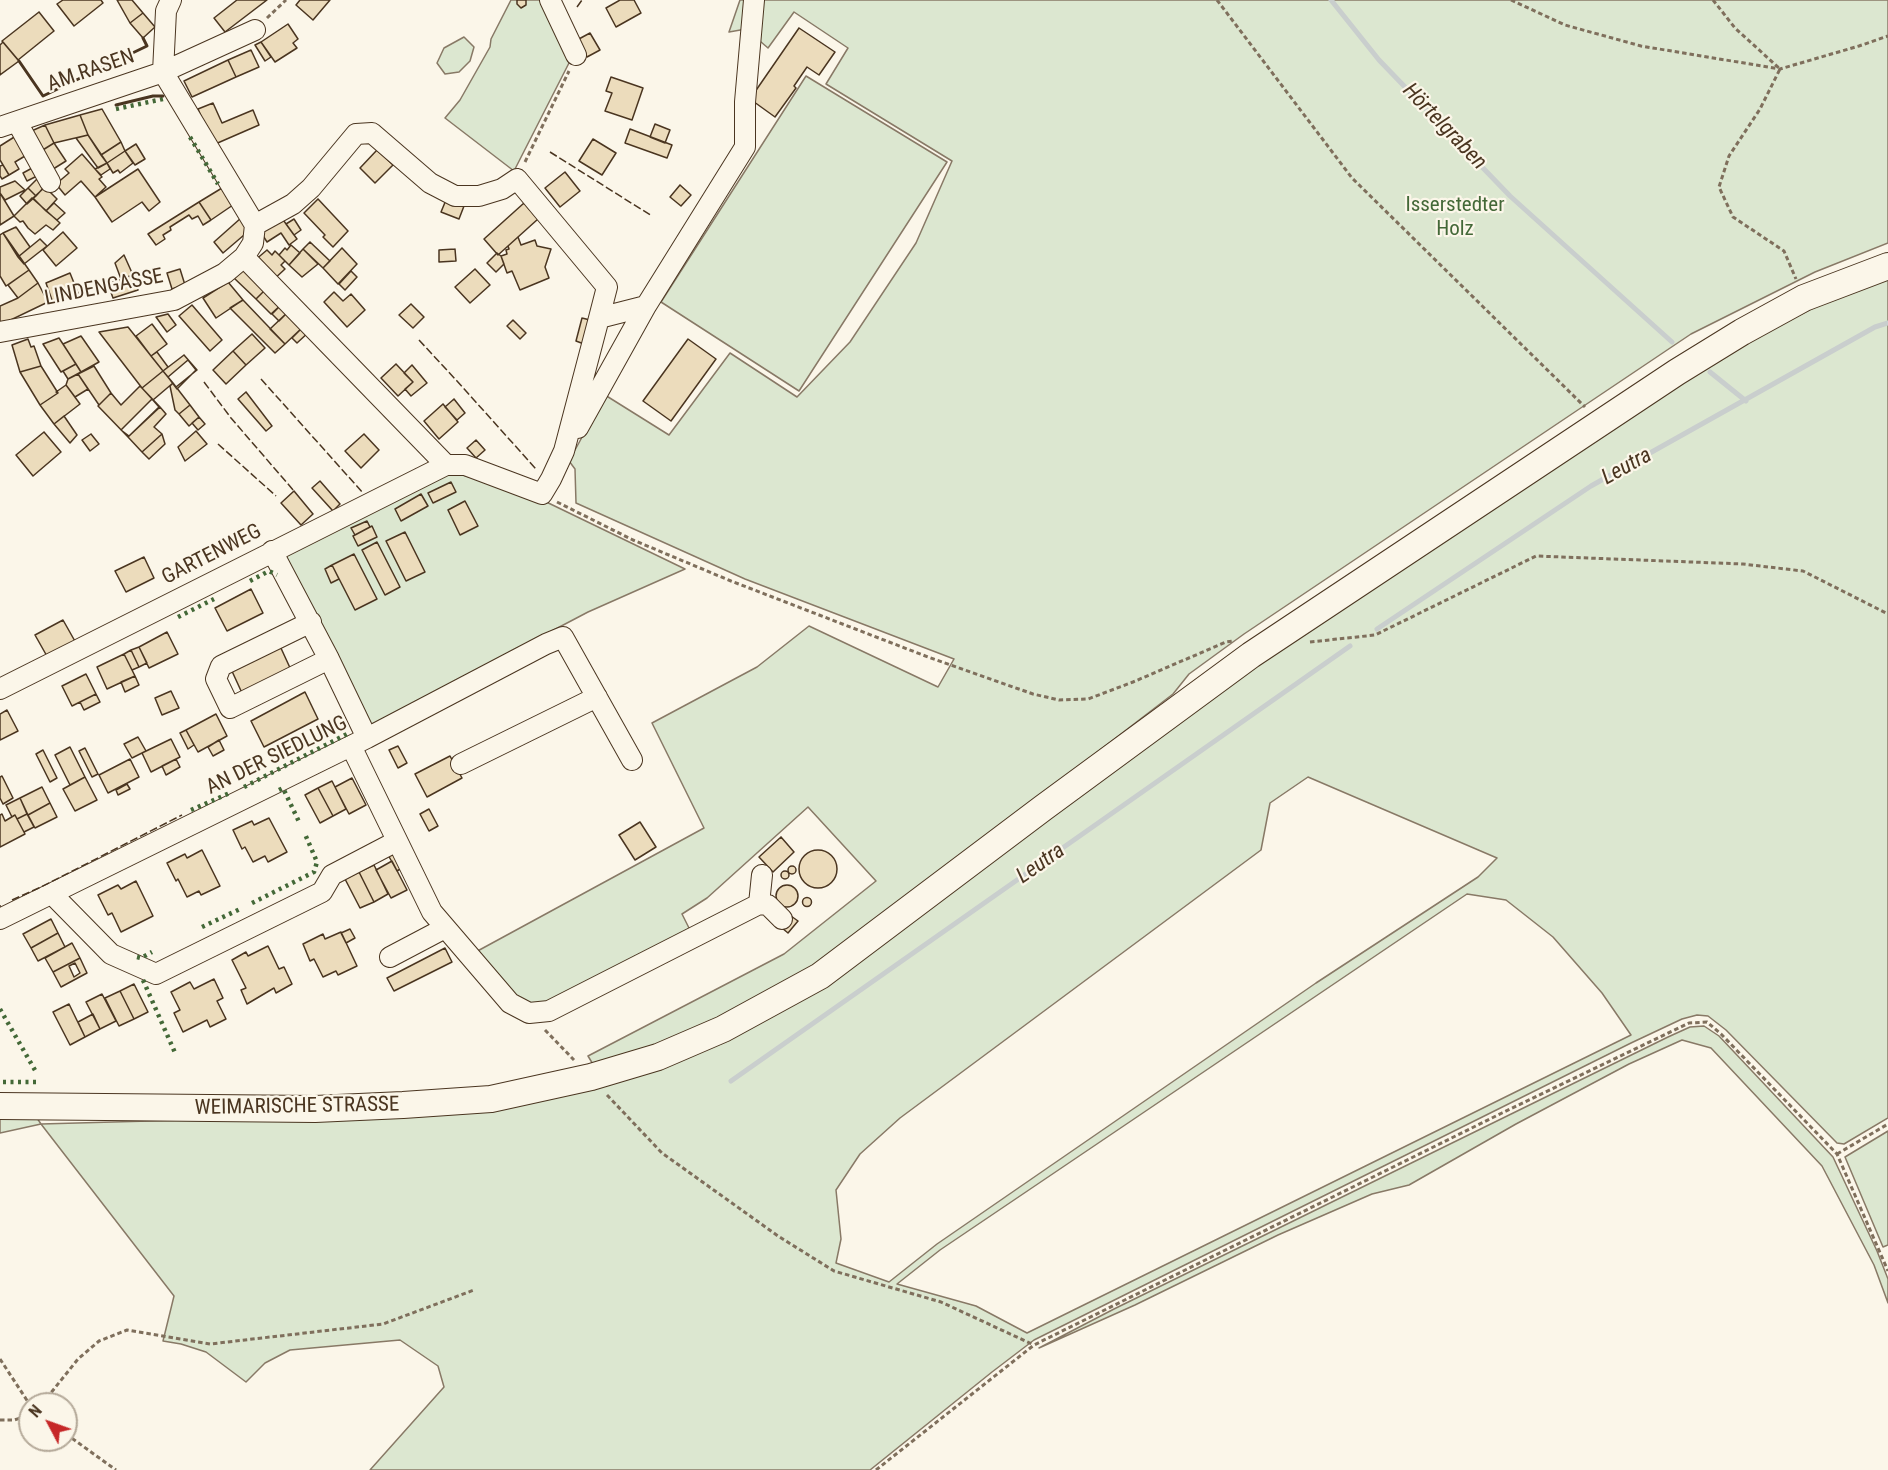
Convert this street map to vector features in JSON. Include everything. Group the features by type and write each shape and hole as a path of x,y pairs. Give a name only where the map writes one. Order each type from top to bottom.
{"main road":[{"name":"WEIMARISCHE STRASSE","path":"0,1106 315,1109 403,1106 490,1099 591,1077 658,1057 723,1029 820,976 1251,655 1677,372 1742,332 1804,298 1888,267"}],"street":[{"name":"AM RASEN","path":"8,124 163,72 166,10 171,0"},
{"path":"549,0 576,55"},
{"path":"255,30 163,72 255,225 253,243 244,257 446,465 465,465 547,487 564,451 646,306 745,147 754,0"},
{"path":"8,124 50,182"},
{"path":"255,225 293,204 311,188 356,134 372,132 430,183 455,196 479,196 502,189 520,172 607,287 564,451"},
{"name":"LINDENGASSE","path":"0,332 174,300 225,273 244,257"},
{"path":"599,318 646,306"},
{"name":"GARTENWEG","path":"0,689 446,465"},
{"name":"AN DER SIEDLUNG","path":"0,919 359,742 329,659 272,551"},
{"path":"310,622 221,666 216,679 230,708 329,659"},
{"path":"632,760 563,637 359,742 397,841 432,912 510,1003 530,1013 549,1011 759,904 768,905 782,919"},
{"path":"461,764 597,697"},
{"path":"52,894 111,954 156,974 322,892 332,874 397,841"},
{"path":"759,904 762,875"},
{"path":"390,957 445,928"}],"path":[{"path":"255,30 286,0"},
{"path":"1217,0 1352,178 1602,422"},
{"path":"1511,0 1565,25 1641,46 1780,69 1888,36"},
{"path":"1713,0 1735,28 1780,69"},
{"path":"520,172 576,55"},
{"path":"1780,69 1760,109 1729,156 1719,187 1733,217 1784,251 1804,298"},
{"path":"547,487 633,540 731,581 928,657 1033,694 1059,700 1088,699 1226,642 1238,640 1251,655"},
{"path":"1308,643 1376,635 1536,556 1743,564 1803,571 1888,614"},
{"path":"530,1013 662,1154 778,1236 834,1271 941,1302 1034,1346"},
{"path":"876,1470 1034,1346 1502,1113 1689,1023 1707,1022 1721,1034 1837,1154 1888,1270"},
{"path":"1837,1154 1888,1124"},
{"path":"52,1392 78,1359 99,1341 127,1330 210,1344 371,1326 474,1290"},
{"path":"0,1359 22,1392"},
{"path":"0,1420 18,1419"},
{"path":"78,1443 116,1470"}],"green space":[{"path":"511,0 539,0 542,3 570,61 514,171 445,118 460,100 490,47 491,39"},
{"name":"Isserstedter Holz","path":"740,0 1888,0 1888,243 1815,272 1691,334 1244,634 1189,674 1173,694 816,968 720,1018 654,1048 594,1066 588,1056 784,954 876,881 808,807 707,898 682,914 692,934 546,1006 531,1008 510,998 472,954 704,828 652,723 757,667 809,626 938,687 954,659 745,579 576,503 575,469 569,461 605,395 669,435 730,353 797,397 850,342 916,243 952,161 826,84 848,48 794,12 768,48 746,29 729,32"},
{"path":"464,37 474,47 470,61 459,72 445,74 437,63 444,48"},
{"path":"806,76 947,162 799,391 661,302"},
{"path":"1888,279 1888,1118 1844,1144 1837,1143 1726,1030 1708,1016 1697,1015 1682,1019 1034,1340 870,1470 370,1470 444,1387 438,1366 400,1340 290,1350 265,1363 246,1382 206,1352 163,1341 174,1296 41,1124 403,1114 731,1037 1199,705 1730,350 1821,304","holes":["1308,777 1497,858 1478,877 1316,983 937,1244 889,1282 836,1263 841,1239 836,1190 860,1154 900,1118 1261,850 1270,803","1467,894 1506,900 1553,937 1602,993 1631,1035 1027,1333 976,1306 897,1284 940,1250"]},
{"path":"445,473 463,475 536,497 685,569 588,612 369,727 282,556"},
{"path":"1704,1026 1719,1036 1833,1157 1888,1279 1888,1303 1874,1265 1822,1166 1711,1048 1682,1040 1629,1064 1516,1124 1409,1185 1372,1194 1278,1235 1135,1305 1039,1348 1668,1037 1690,1027"},
{"path":"0,1115 35,1115 41,1124 0,1133"},
{"path":"1888,1131 1888,1245 1883,1247 1845,1157"}],"building":[{"path":"63,0 101,0 103,3 74,26 57,4"},
{"path":"117,0 132,0 143,13 130,23"},
{"path":"237,0 267,0 225,32 214,18"},
{"path":"300,0 330,0 313,20 296,5"},
{"path":"517,0 526,0 526,5 521,8"},
{"path":"620,0 634,0 641,13 616,27 606,8"},
{"path":"39,12 54,31 18,60 2,41"},
{"path":"143,13 155,27 143,38 130,23"},
{"path":"288,24 298,39 293,43 297,48 275,62 261,42"},
{"path":"799,28 835,52 819,75 807,67 794,86 796,88 775,117 750,99"},
{"path":"590,33 600,50 587,57 577,40"},
{"path":"3,42 19,61 0,75 0,45"},
{"path":"261,42 271,57 265,61 255,45"},
{"path":"251,50 259,67 236,77 228,60"},
{"path":"228,60 236,77 192,97 184,81"},
{"path":"611,77 643,88 632,120 605,111 612,93 606,91"},
{"path":"213,103 222,123 253,110 259,125 213,145 198,109"},
{"path":"102,109 121,142 101,155 88,135 80,115"},
{"path":"80,115 88,135 54,143 45,125"},
{"path":"655,124 670,130 665,143 650,137"},
{"path":"45,125 54,143 38,153 27,133"},
{"path":"630,129 672,145 667,158 625,143"},
{"path":"19,134 30,153 15,162 19,169 9,175 0,160 0,146"},
{"path":"88,135 107,163 98,168 76,138"},
{"path":"593,139 616,153 602,175 579,161"},
{"path":"121,142 125,151 107,163 101,155"},
{"path":"54,143 66,161 50,171 38,153"},
{"path":"136,144 145,159 135,165 125,151"},
{"path":"377,150 393,165 375,183 360,168"},
{"path":"125,151 133,163 120,173 118,170 113,173 107,163"},
{"path":"82,154 102,177 99,179 106,187 95,197 81,181 65,195 56,184 69,173 65,169"},
{"path":"107,163 110,169 101,175 95,169"},
{"path":"3,165 9,175 2,179 0,166"},
{"path":"34,167 39,175 27,181 23,173"},
{"path":"138,169 160,202 149,211 142,202 112,222 95,197"},
{"path":"565,172 580,191 560,207 545,188"},
{"path":"38,178 45,186 36,196 28,188"},
{"path":"15,181 25,190 5,200 0,193 0,187"},
{"path":"680,185 691,195 681,206 670,197"},
{"path":"45,187 57,199 46,211 33,198"},
{"path":"28,188 36,196 27,204 20,196"},
{"path":"222,188 233,205 211,220 199,202"},
{"path":"0,193 14,216 0,225"},
{"path":"32,198 60,223 53,230 46,225 35,234 23,221 20,222 14,216"},
{"path":"318,199 348,231 333,247 304,213"},
{"path":"446,200 464,206 459,219 441,212"},
{"path":"199,202 211,220 203,225 198,216 192,219 189,215 170,227 171,230 163,235 165,239 156,245 148,234"},
{"path":"54,203 65,213 57,220 46,211"},
{"path":"524,203 538,219 498,255 484,239"},
{"path":"281,217 297,239 289,245 281,233 267,242 260,231"},
{"path":"241,218 251,229 223,253 214,242"},
{"path":"294,219 301,230 294,235 286,224"},
{"path":"16,227 30,247 18,257 3,233"},
{"path":"63,232 77,248 56,266 43,250"},
{"path":"3,233 29,270 6,286 0,276 0,235"},
{"path":"518,237 521,245 535,240 537,246 551,249 545,267 549,278 520,290 512,271 507,273 501,256 507,254 508,246"},
{"path":"40,239 47,246 24,264 18,257"},
{"path":"310,242 330,261 323,268 303,249"},
{"path":"291,245 300,253 289,265 279,255"},
{"path":"342,248 357,264 338,284 323,268"},
{"path":"303,249 318,264 302,277 289,265"},
{"path":"455,249 456,261 439,262 439,250"},
{"path":"267,250 272,255 275,251 285,261 281,265 285,269 272,281 254,261"},
{"path":"497,253 504,264 496,272 487,263"},
{"path":"124,255 133,275 121,279 115,263"},
{"path":"246,266 267,288 256,299 234,278"},
{"path":"180,269 185,285 172,289 167,273"},
{"path":"475,269 490,285 470,303 455,287"},
{"path":"29,270 38,283 18,298 8,285"},
{"path":"351,271 357,277 345,290 339,284"},
{"path":"70,273 78,293 53,303 46,283"},
{"path":"133,275 138,290 113,298 108,284"},
{"path":"228,282 243,300 216,318 203,298"},
{"path":"38,283 48,302 0,325 0,306 18,298"},
{"path":"267,288 283,303 271,314 256,299"},
{"path":"334,292 343,301 351,294 365,310 347,327 324,302"},
{"path":"243,300 285,344 275,353 230,308"},
{"path":"283,303 290,310 279,321 272,314"},
{"path":"411,304 424,317 413,328 399,315"},
{"path":"192,305 222,340 210,351 179,316"},
{"path":"290,310 305,325 285,344 270,329"},
{"path":"168,314 176,325 167,332 156,317"},
{"path":"582,318 590,320 584,344 576,341"},
{"path":"513,320 526,333 520,339 507,326"},
{"path":"152,324 167,344 151,356 136,336"},
{"path":"305,325 310,331 297,343 292,338"},
{"path":"128,327 163,371 142,388 99,332"},
{"path":"252,334 265,348 246,365 233,351"},
{"path":"81,336 99,362 81,372 63,344"},
{"path":"59,338 76,364 61,372 43,344"},
{"path":"28,339 31,347 34,346 41,366 20,372 12,345"},
{"path":"688,339 716,359 671,421 643,401"},
{"path":"233,351 246,365 226,384 213,370"},
{"path":"157,352 168,367 163,371 151,356"},
{"path":"184,355 197,370 176,387 163,371"},
{"path":"188,360 196,370 177,389 168,377"},
{"path":"76,364 81,372 68,379 63,371"},
{"path":"396,364 413,382 398,396 381,378"},
{"path":"412,365 427,383 411,396 405,389 413,382 404,373"},
{"path":"41,366 58,393 40,405 20,372"},
{"path":"94,366 111,393 99,405 78,374"},
{"path":"163,371 173,383 153,400 142,388"},
{"path":"78,374 88,389 75,397 66,385 68,379"},
{"path":"173,383 190,405 179,414 175,410 170,386"},
{"path":"66,385 80,404 54,424 40,405"},
{"path":"140,386 160,407 128,437 98,406 111,393 121,405"},
{"path":"246,392 272,426 266,431 238,399"},
{"path":"152,399 159,407 129,436 121,430"},
{"path":"454,399 465,413 457,420 445,407"},
{"path":"443,404 458,422 439,439 424,421"},
{"path":"190,405 199,417 189,426 179,414"},
{"path":"160,407 166,414 154,427 162,434 142,452 128,437"},
{"path":"64,416 77,435 70,443 54,424"},
{"path":"199,417 205,424 198,430 192,423"},
{"path":"196,431 207,444 185,461 178,447"},
{"path":"44,432 61,452 33,476 16,455"},
{"path":"91,434 99,444 90,451 82,440"},
{"path":"162,434 165,444 149,459 142,452"},
{"path":"364,434 379,450 361,468 345,451"},
{"path":"476,440 485,450 476,458 467,448"},
{"path":"320,481 340,504 333,511 312,488"},
{"path":"451,482 456,492 433,503 428,493"},
{"path":"294,491 313,514 301,525 281,503"},
{"path":"421,494 428,506 401,521 395,509"},
{"path":"465,501 478,526 460,535 448,510"},
{"path":"367,521 370,527 355,535 351,528"},
{"path":"372,526 377,537 358,546 353,536"},
{"path":"405,532 425,572 406,581 386,541"},
{"path":"377,542 400,587 385,595 362,550"},
{"path":"354,554 377,599 355,610 332,565"},
{"path":"144,557 154,578 126,592 115,571"},
{"path":"332,565 339,579 331,583 325,569"},
{"path":"251,589 263,613 227,631 215,608"},
{"path":"63,620 76,643 48,658 35,635"},
{"path":"167,632 178,654 149,668 139,647"},
{"path":"280,646 291,670 242,693 231,669"},
{"path":"139,647 147,663 139,667 131,650"},
{"path":"131,650 139,667 132,670 124,654"},
{"path":"124,654 135,676 107,689 97,667"},
{"path":"86,674 96,694 72,706 62,686"},
{"path":"135,676 139,685 125,692 121,682"},
{"path":"171,691 179,708 162,715 155,698"},
{"path":"305,692 318,719 264,747 251,721"},
{"path":"96,694 100,702 84,710 80,702"},
{"path":"7,710 18,731 0,740 0,714"},
{"path":"216,714 227,736 198,752 186,730"},
{"path":"186,730 194,745 188,749 180,733"},
{"path":"138,737 146,751 132,758 124,744"},
{"path":"171,739 180,757 151,772 142,753"},
{"path":"219,740 224,750 213,756 208,747"},
{"path":"398,746 407,763 398,768 389,750"},
{"path":"70,747 85,777 70,785 55,755"},
{"path":"85,748 98,774 92,777 79,751"},
{"path":"43,750 57,778 50,782 36,754"},
{"path":"450,756 462,778 427,797 415,774"},
{"path":"130,759 139,777 108,793 99,775"},
{"path":"176,759 180,767 166,775 162,766"},
{"path":"2,776 13,798 3,804 0,798 0,777"},
{"path":"85,777 97,800 75,811 63,789"},
{"path":"352,778 366,805 349,814 335,787"},
{"path":"332,781 346,809 333,816 318,788"},
{"path":"127,784 130,789 118,795 116,790"},
{"path":"42,787 50,803 28,815 20,798"},
{"path":"318,788 333,816 320,823 305,795"},
{"path":"20,798 27,814 17,819 15,815 12,817 6,805"},
{"path":"50,803 57,817 35,828 28,815"},
{"path":"429,809 438,826 429,831 420,814"},
{"path":"2,814 5,821 15,815 25,834 0,847 0,815"},
{"path":"27,814 34,827 24,832 17,819"},
{"path":"269,818 287,852 268,862 265,856 253,862 245,847 242,849 233,830 252,821 254,825"},
{"path":"640,822 656,847 635,860 619,835"},
{"path":"781,837 794,852 773,872 759,857"},
{"path":"395,849 405,866 397,871 387,853"},
{"path":"202,850 220,886 201,895 199,891 187,897 167,863 185,854 187,858"},
{"path":"818,850 832,855 837,869 832,883 818,888 804,883 799,869 804,855"},
{"path":"392,861 407,890 391,898 376,870"},
{"path":"374,865 388,894 374,902 359,872"},
{"path":"792,866 796,870 792,874 788,870"},
{"path":"785,871 789,875 785,879 781,875"},
{"path":"359,872 374,902 360,908 345,879"},
{"path":"136,881 153,916 121,932 112,913 108,915 98,895 118,885 121,889"},
{"path":"783,885 791,885 798,892 798,900 791,907 783,907 776,900 776,892"},
{"path":"807,897 812,902 807,907 802,902"},
{"path":"791,916 798,921 788,933 782,928"},
{"path":"51,919 58,933 31,948 23,934"},
{"path":"350,929 355,938 346,943 341,933"},
{"path":"341,932 357,966 338,975 336,971 323,977 314,959 310,961 303,944 323,934 325,939"},
{"path":"58,933 65,947 38,961 31,948"},
{"path":"72,943 80,958 53,972 45,958"},
{"path":"268,946 279,969 284,967 292,984 276,993 274,988 247,1004 241,990 246,988 232,960 246,952 248,956"},
{"path":"445,948 452,962 394,991 387,978"},
{"path":"80,958 87,973 61,987 53,972"},
{"path":"75,963 80,973 74,977 69,966"},
{"path":"214,979 223,998 217,1001 226,1019 210,1027 207,1020 183,1032 174,1013 180,1010 171,992 190,982 194,989"},
{"path":"134,984 148,1012 134,1019 120,991"},
{"path":"120,991 134,1019 119,1026 105,998"},
{"path":"102,994 116,1021 100,1029 86,1002"},
{"path":"69,1004 85,1037 70,1045 53,1012"},
{"path":"93,1014 100,1029 85,1037 78,1022"}],"waterway":[{"name":"Hörtelgraben","path":"1331,0 1379,60 1510,196 1672,342"},
{"name":"Leutra","path":"1377,629 1591,486 1875,327 1888,323"},
{"name":"Hörtelgraben","path":"1710,372 1746,401"},
{"name":"Leutra","path":"731,1081 1350,646"}],"hedge":[{"path":"116,109 163,99"},
{"path":"190,137 218,184"},
{"path":"250,581 269,571 277,575"},
{"path":"178,617 214,599"},
{"path":"244,787 347,734"},
{"path":"279,790 283,788 300,824"},
{"path":"191,810 232,792"},
{"path":"252,903 314,872 317,862 305,834"},
{"path":"202,927 240,909"},
{"path":"137,957 141,958 152,952"},
{"path":"143,980 176,1055"},
{"path":"0,1009 36,1072"},
{"path":"3,1082 37,1082"}],"fence":[{"path":"577,7 582,0"},
{"path":"550,152 652,216"},
{"path":"419,340 536,469"},
{"path":"261,379 363,493"},
{"path":"204,382 231,418 294,491"},
{"path":"218,444 276,496"},
{"path":"12,900 182,815"}],"wall":[{"path":"19,61 43,96 147,46 143,38"},
{"path":"116,105 153,96 163,96"}]}
